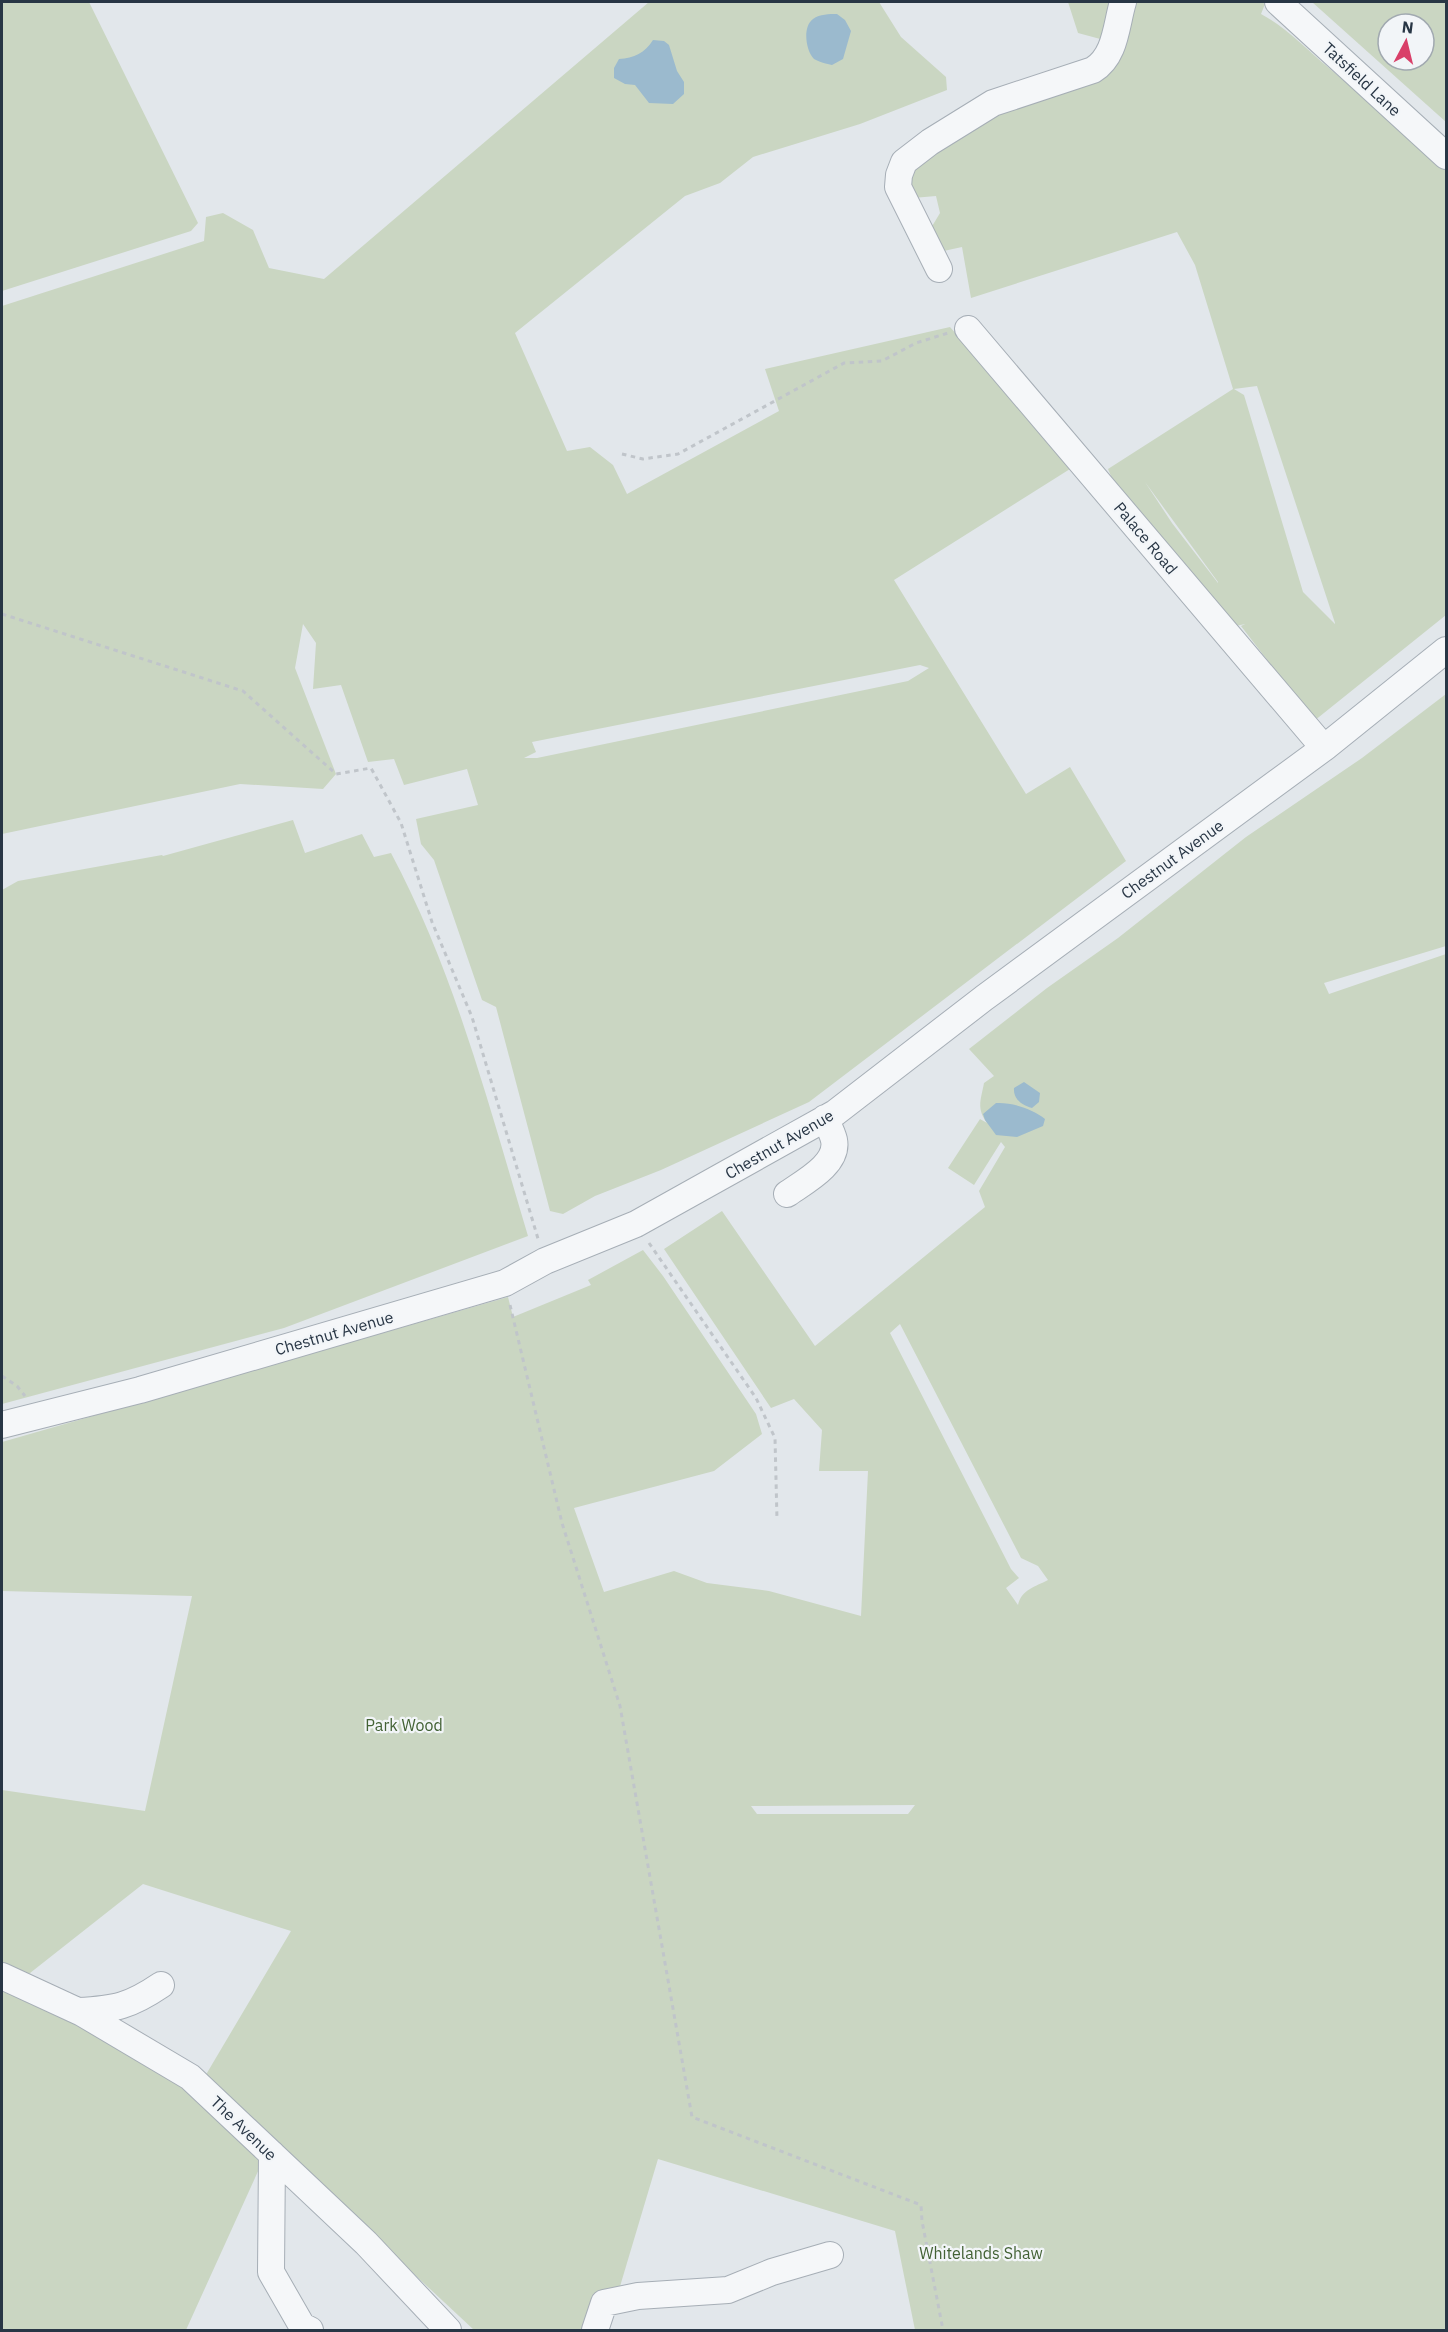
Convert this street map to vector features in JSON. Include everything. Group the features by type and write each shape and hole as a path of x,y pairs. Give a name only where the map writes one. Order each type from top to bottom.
{"street":[{"path":"939,269 898,187 899,175 904,162 930,142 993,103 1093,70 1103,64 1109,55 1123,2"},
{"name":"Tatsfield Lane","path":"1278,2 1446,156"},
{"name":"Palace Road","path":"968,329 1324,748"},
{"name":"Chestnut Avenue","path":"2,1425 140,1390 505,1283 545,1261 636,1224 825,1118 993,991 1324,748 1446,650"},
{"path":"787,1194 819,1171 834,1152 834,1140 825,1118"},
{"name":"The Avenue","path":"2,1976 78,2011 190,2077 366,2243 448,2331"},
{"path":"78,2011 111,2010 140,1999 161,1985"},
{"path":"272,2154 271,2272 302,2326 310,2331"},
{"path":"596,2331 604,2303 638,2296 728,2290 772,2272 830,2255"}],"path":[{"path":"622,454 643,459 678,454 844,363 882,361 916,343 942,334 968,329"},
{"path":"2,614 243,691 336,774 371,768 401,823 432,922 472,1017 545,1261"},
{"path":"636,1224 756,1398 775,1438 777,1520"},
{"path":"505,1283 562,1523 620,1706 692,2117 921,2205 943,2331"},
{"path":"2,1376 17,1386 42,1415"}],"green space":[{"path":"2,2 89,2 198,223 191,231 2,291"},
{"path":"649,2 879,2 901,37 946,77 947,90 860,124 753,157 720,183 685,196 515,333 567,451 590,447 613,465 627,494 779,411 765,369 950,327 1069,462 1070,469 894,580 1026,794 1070,767 1126,861 809,1102 661,1170 595,1196 563,1214 550,1211 496,1007 482,1000 434,860 421,844 416,819 478,805 467,769 404,785 394,759 368,762 341,685 313,689 316,643 303,624 295,668 336,774 323,789 240,784 2,834 2,306 204,241 206,217 223,213 253,230 269,268 324,279","holes":["920,665 929,668 908,681 537,758 524,758 536,752 532,742"]},
{"path":"1068,2 1110,2 1104,40 1078,33"},
{"path":"1131,2 1262,2 1265,4 1261,14 1296,39 1446,171 1446,615 1314,721 1241,626 1245,624 1236,626 1116,488 1108,469 1233,389 1195,265 1177,232 971,298 962,247 939,252 931,228 940,213 936,196 913,198 906,182 910,171 1002,108 1116,64","holes":["1257,386 1335,623 1335,624 1303,592 1244,395 1234,389","1145,482 1218,582 1218,583 1172,523"]},
{"path":"1312,2 1446,2 1446,122 1390,72 1436,72 1436,12 1376,12 1376,59"},
{"path":"1446,694 1446,946 1324,983 1329,994 1446,954 1446,2330 915,2330 895,2231 658,2159 607,2330 474,2330 204,2078 291,1931 143,1884 25,1977 2,1966 2,1790 145,1811 192,1596 2,1591 2,1442 508,1297 513,1317 591,1285 588,1280 643,1250 756,1414 762,1434 714,1471 574,1508 604,1592 674,1571 707,1583 769,1591 861,1616 868,1471 819,1471 822,1430 794,1399 771,1408 664,1249 722,1211 815,1346 985,1207 979,1191 1005,1147 1001,1142 974,1185 948,1168 980,1119 987,1123 981,1113 981,1099 984,1083 994,1076 969,1049 1047,988 1118,938 1246,837 1362,758","holes":["900,1324 1021,1558 1038,1566 1048,1580 1026,1592 1018,1605 1006,1588 1019,1578 1011,1569 890,1333","915,1805 908,1814 757,1814 751,1806"]},
{"path":"293,820 305,853 362,834 374,857 391,853 414,899 452,993 469,1041 528,1236 284,1328 2,1404 2,890 18,881 163,856"},
{"path":"2,1984 178,2075 264,2158 186,2330 2,2330"}],"water":[{"path":"837,14 845,20 851,31 843,59 832,65 814,59 807,45 806,33 813,19 822,15"},
{"path":"653,40 664,41 669,45 677,71 684,82 684,94 673,104 649,103 635,85 625,84 614,78 614,68 619,59 639,54"},
{"path":"1024,1082 1040,1093 1039,1102 1032,1108 1022,1103 1015,1095 1014,1088"},
{"path":"996,1103 1015,1105 1035,1112 1045,1119 1043,1126 1017,1137 996,1135 983,1114"}],"park label":[{"name":"Park Wood","path":"404,1725"},
{"name":"Whitelands Shaw","path":"981,2253"}]}
